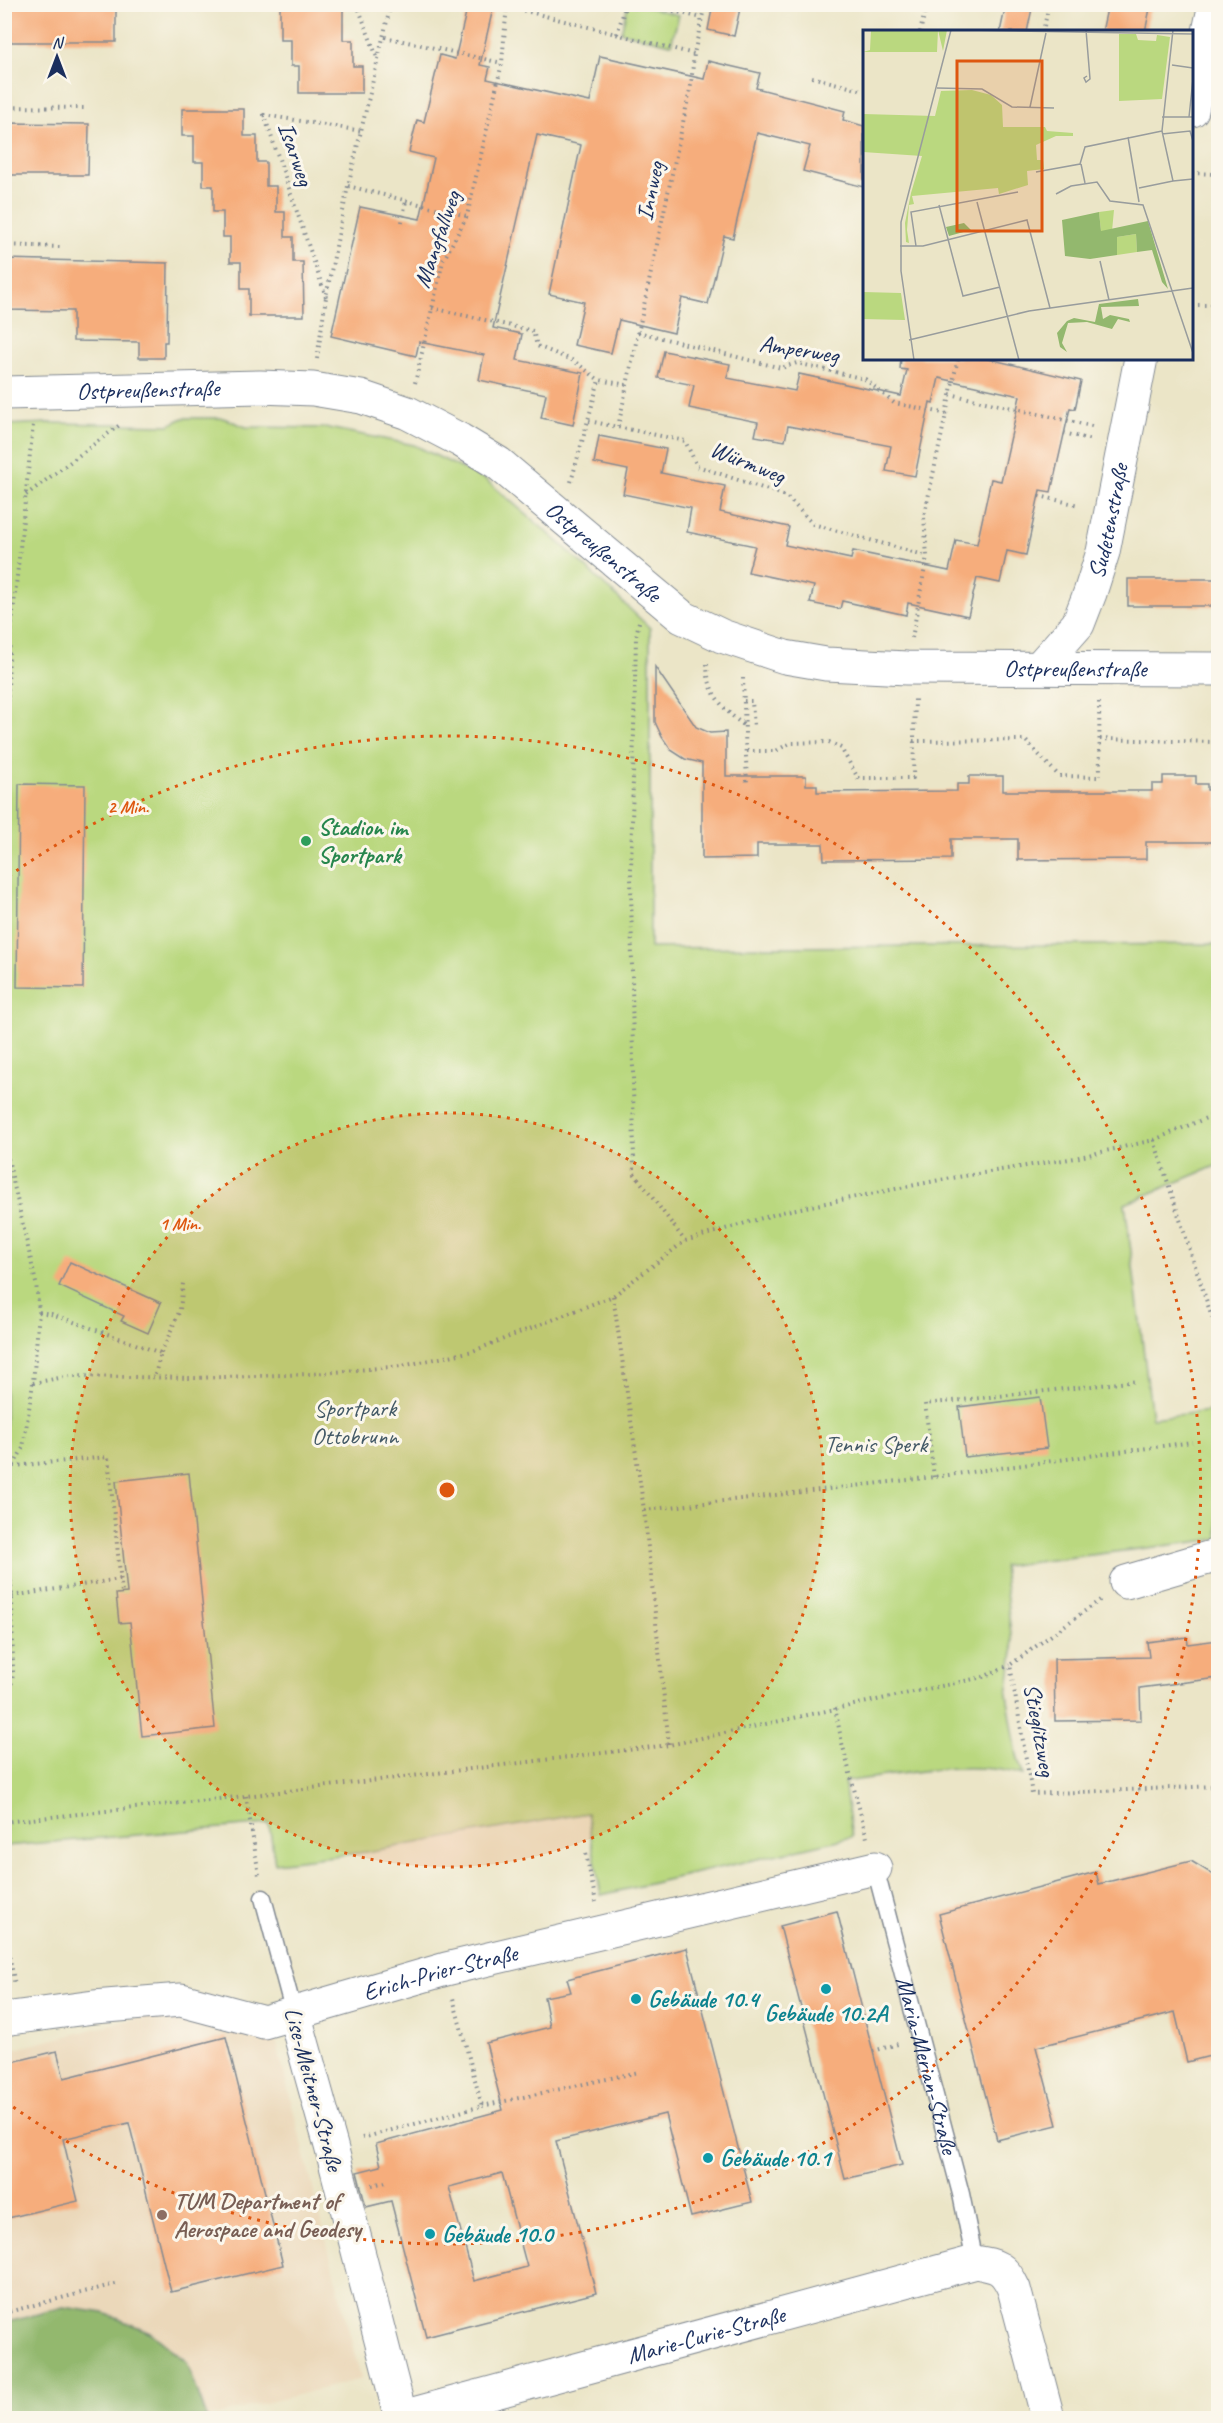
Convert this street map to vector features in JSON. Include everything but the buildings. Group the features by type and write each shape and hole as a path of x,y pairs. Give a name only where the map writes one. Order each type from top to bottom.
{"street":[{"path":"1193,101 1215,4"},
{"name":"Sudetenstraße","path":"1040,667 1078,624 1103,552 1141,360"},
{"name":"Ostpreußenstraße","path":"4,393 260,387 313,389 361,398 408,413 498,463 682,617 713,632 785,657 826,664 907,668 1218,669"},
{"path":"1126,1582 1218,1555"},
{"name":"Erich-Prier-Straße","path":"13,2018 94,2007 181,2000 264,2022 446,1969 875,1868"},
{"name":"Lise-Meitner-Straße","path":"294,2013 331,2146 400,2418"},
{"path":"975,2262 998,2266 1008,2277 1014,2289 1048,2418"},
{"name":"Marie-Curie-Straße","path":"400,2418 975,2262"}],"lane":[{"name":"Maria-Merian-Straße","path":"875,1868 961,2194 975,2262"},
{"name":"Lise-Meitner-Straße","path":"263,1898 294,2013"}],"path":[{"path":"357,4 379,61"},
{"name":"Isarweg","path":"313,389 326,297 348,186 391,4"},
{"path":"617,34 626,4"},
{"path":"644,4 702,18"},
{"name":"Innweg","path":"618,427 692,85 694,54 705,4"},
{"path":"920,30 927,4"},
{"path":"1043,30 1049,4"},
{"path":"507,5 694,54"},
{"name":"Mangfallweg","path":"408,413 443,261 467,216 502,63 507,5"},
{"path":"385,37 502,63"},
{"path":"812,77 863,92"},
{"path":"4,107 86,108"},
{"name":"Isarweg","path":"326,297 264,115 362,131"},
{"path":"1193,173 1218,174"},
{"path":"348,186 467,216"},
{"path":"402,222 406,201"},
{"path":"4,245 61,247"},
{"path":"1193,305 1218,305"},
{"path":"432,308 533,331 537,346 574,361 599,380 627,385"},
{"name":"Amperweg","path":"638,332 781,368 797,363 865,379 894,403 948,414"},
{"path":"907,668 927,556 924,517 948,414 958,360"},
{"path":"561,515 599,380"},
{"path":"4,846 9,652 37,392"},
{"path":"950,394 1126,434"},
{"path":"26,495 126,420"},
{"name":"Würmweg","path":"589,421 685,441 697,465 786,496 813,524 927,556"},
{"path":"1039,496 1111,512"},
{"path":"646,589 636,636 632,848 634,1173 685,1241"},
{"path":"713,632 706,667 713,691 725,711 745,726"},
{"path":"743,686 747,785"},
{"path":"744,701 752,701 754,728"},
{"path":"747,751 776,751 790,742 829,742 841,748 858,778 913,778 915,701"},
{"path":"913,741 1025,740 1059,776 1101,777 1100,701"},
{"path":"1100,740 1214,742 1218,746"},
{"path":"33,1383 70,1376 154,1378 312,1374 402,1366 473,1351 613,1296 685,1241 786,1211 940,1180 1075,1158 1154,1140 1218,1113"},
{"path":"1154,1140 1218,1336"},
{"path":"4,1141 36,1283 39,1312 33,1383 22,1448 4,1484"},
{"path":"154,1378 161,1353 180,1310 183,1283"},
{"path":"613,1296 644,1510 669,1745"},
{"path":"39,1312 51,1314 161,1353"},
{"path":"934,1477 925,1404 1138,1381"},
{"path":"644,1510 934,1477 1192,1442"},
{"path":"13,1466 108,1457 122,1593"},
{"path":"4,1515 12,1596 13,1674 4,1737"},
{"path":"12,1596 120,1579"},
{"name":"Stieglitzweg","path":"1126,1582 1010,1665 1032,1794 1218,1786"},
{"path":"4,1822 246,1796 669,1745 983,1677 1010,1665"},
{"path":"835,1708 875,1868"},
{"path":"246,1796 263,1898"},
{"path":"586,1854 603,1932"},
{"path":"5,1933 13,2018"},
{"path":"446,1969 482,2106"},
{"path":"331,2146 482,2106 639,2072"},
{"path":"4,2313 119,2283"}],"shaded area":[{"name":"TUM Department of Aerospace and Geodesy","path":"181,2007 273,2029 361,2379 205,2418 5,2418 4,2052"}],"green space":[{"path":"628,5 639,5 679,15 671,44 621,32"},
{"name":"Sportpark Ottobrunn","path":"183,418 223,418 246,427 328,428 414,445 486,480 563,546 650,628 650,948 1218,944 1218,1165 1125,1204 1152,1418 1218,1410 1218,1539 1003,1566 1013,1651 1007,1694 1017,1755 1023,1775 1003,1770 958,1768 934,1769 844,1782 852,1837 601,1895 587,1813 366,1852 275,1863 269,1824 5,1846 5,425 49,423 169,425"},
{"path":"63,2307 104,2313 150,2332 187,2362 207,2418 5,2418 5,2323"}],"place":[{"name":"Stadion im Sportpark","path":"306,841"},
{"name":"Gebäude 10.2A","path":"826,1989"},
{"name":"Gebäude 10.4","path":"636,1999"},
{"name":"Gebäude 10.1","path":"708,2158"},
{"name":"TUM Department of Aerospace and Geodesy","path":"162,2215"},
{"name":"Gebäude 10.0","path":"430,2234"}],"park label":[{"name":"Tennis Sperk","path":"876,1444"}]}
